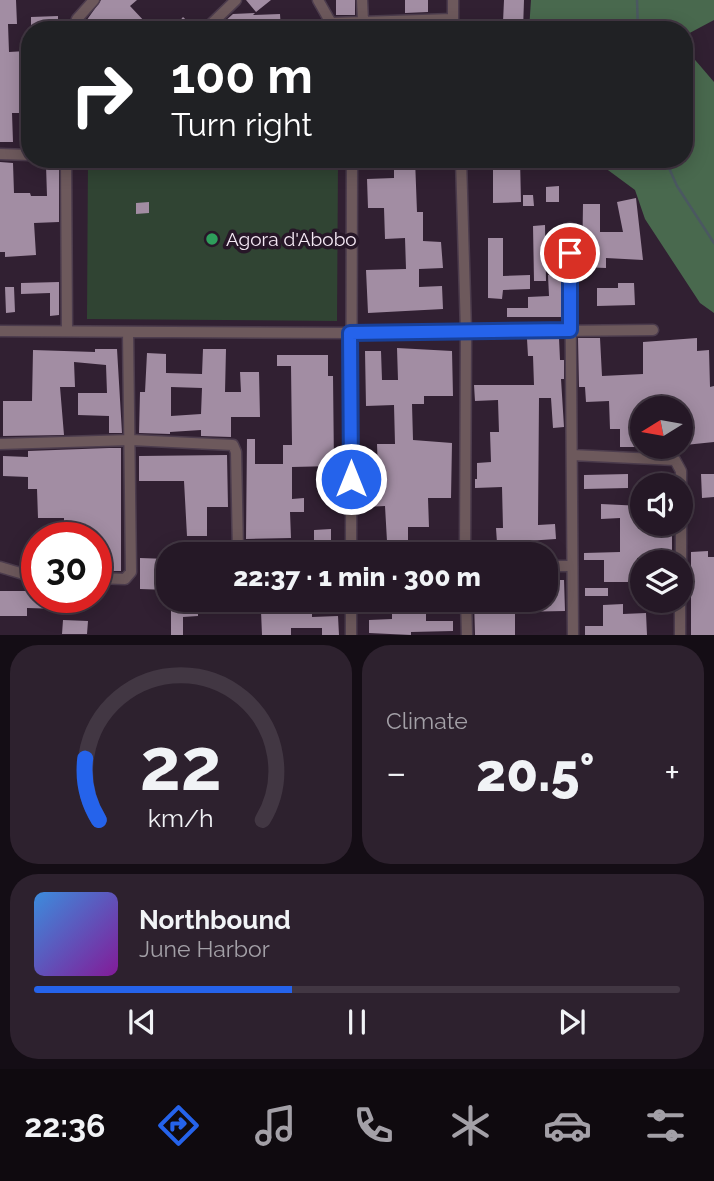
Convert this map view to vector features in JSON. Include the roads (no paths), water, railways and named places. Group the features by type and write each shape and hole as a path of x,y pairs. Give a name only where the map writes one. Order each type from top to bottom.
{"street":[{"path":"77,21 94,0"},
{"path":"214,21 236,0"},
{"path":"318,0 330,21"},
{"path":"362,0 362,21"},
{"path":"453,0 453,21"},
{"path":"0,154 21,155"},
{"path":"66,168 66,331"},
{"path":"351,542 352,168"},
{"path":"461,168 466,332 465,542"},
{"path":"570,228 573,635"},
{"path":"0,331 350,333 653,330"},
{"path":"112,579 125,579 131,572 128,332"},
{"path":"0,444 131,440 235,447 238,542"},
{"path":"572,455 675,460 681,471 681,550"},
{"path":"558,566 572,566"},
{"path":"0,567 21,573"},
{"path":"351,612 351,635"},
{"path":"466,612 467,635"},
{"path":"680,635 681,613"}],"waterway":[{"path":"637,0 638,21"},
{"path":"669,168 677,186 714,243"}],"place":[{"name":"Agora d'Abobo","path":"212,239"}]}
